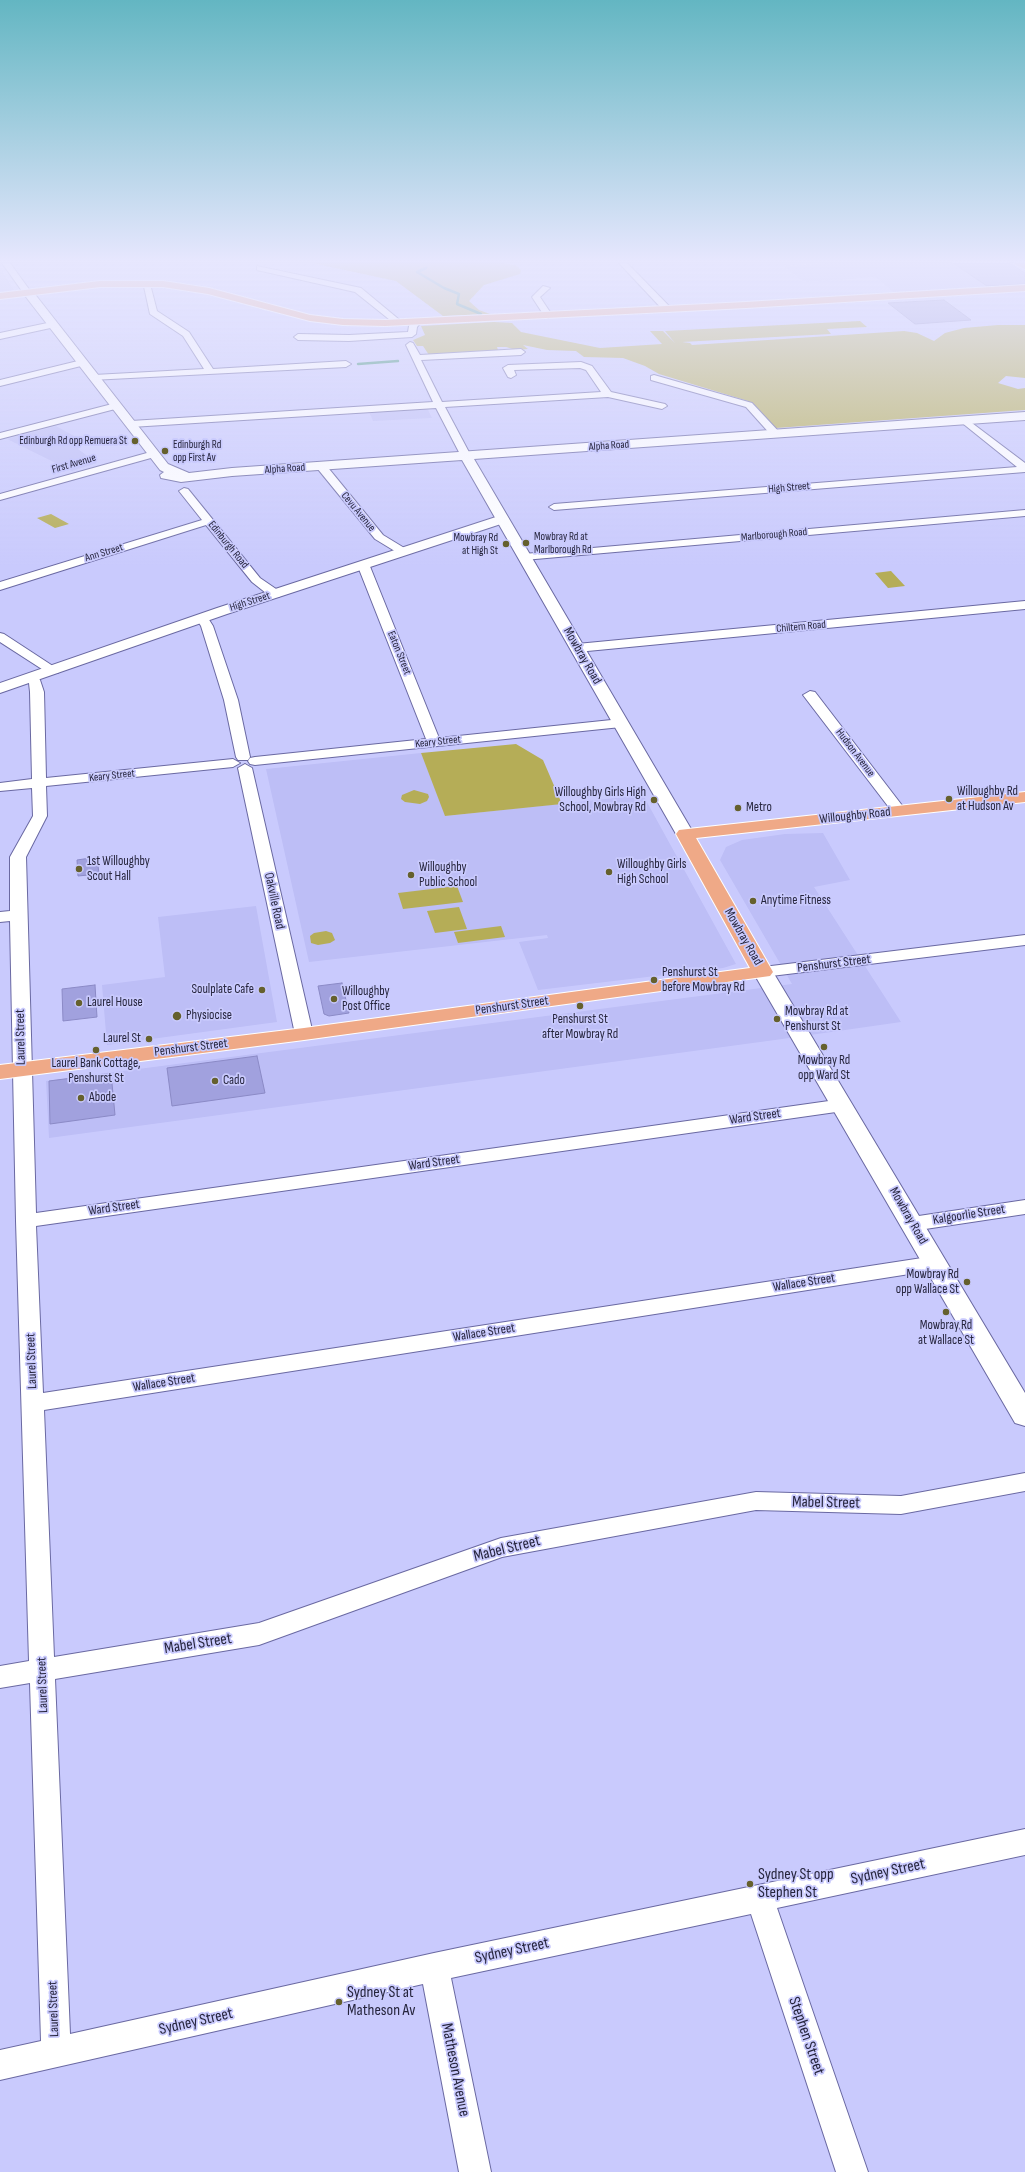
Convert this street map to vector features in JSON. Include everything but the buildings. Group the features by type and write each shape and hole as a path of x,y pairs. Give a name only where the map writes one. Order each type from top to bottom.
{"main road":[{"name":"Edinburgh Road","path":"83,364 174,478"},
{"name":"Alpha Road","path":"174,478 183,480 192,477 321,466 1025,416"},
{"name":"Mowbray Road","path":"466,456 685,834 763,972 843,1105 1025,1416"},
{"name":"High Street","path":"0,688 202,618 502,519"},
{"name":"Willoughby Road","path":"685,834 1025,797"},
{"path":"704,869 706,856 716,844 727,838 762,826"},
{"name":"Penshurst Street","path":"11,1071 304,1034 763,972"}],"street":[{"path":"0,383 76,364"},
{"path":"206,364 210,371"},
{"path":"94,378 339,364"},
{"path":"418,364 438,405 466,456"},
{"path":"511,374 508,368 574,364"},
{"path":"582,364 589,368 608,394"},
{"path":"654,378 742,402 761,417 776,434"},
{"path":"131,424 608,394 662,406"},
{"path":"0,436 116,406"},
{"path":"964,420 1025,468"},
{"name":"First Avenue","path":"0,497 154,454"},
{"name":"Cevu Avenue","path":"321,466 379,538 402,551"},
{"name":"High Street","path":"554,507 1025,468"},
{"name":"Edinburgh Road","path":"174,478 256,580 276,594"},
{"name":"Marlborough Road","path":"524,557 1025,513"},
{"name":"Ann Street","path":"0,586 209,521"},
{"name":"Eaton Street","path":"363,564 422,706 434,743"},
{"name":"Chiltern Road","path":"577,648 1025,605"},
{"name":"Oakville Road","path":"202,618 207,626 231,700 304,1034"},
{"path":"0,638 54,670"},
{"name":"Laurel Street","path":"30,678 35,683 37,692 40,816 18,857 9,916 11,1071 26,1221 56,2052"},
{"name":"Hudson Avenue","path":"810,695 899,811"},
{"name":"Keary Street","path":"0,787 621,723"},
{"name":"Penshurst Street","path":"763,972 807,968 1025,940"},
{"name":"Ward Street","path":"26,1221 843,1105"},
{"name":"Kalgoorlie Street","path":"912,1224 1025,1207"},
{"name":"Wallace Street","path":"33,1403 935,1263"},
{"name":"Mabel Street","path":"0,1677 259,1634 501,1548 756,1501 901,1505 1025,1482"},
{"name":"Sydney Street","path":"0,2065 434,1967 1025,1842"},
{"name":"Stephen Street","path":"760,1899 852,2172"},
{"name":"Matheson Avenue","path":"434,1967 475,2172"}],"shaded area":[{"path":"640,364 1025,364 1025,378 1006,376 998,383 1018,389 1025,388 1025,410 776,428 748,401 659,374"},
{"path":"427,408 432,418 373,421 369,412"},
{"path":"56,426 85,442 78,449 97,463 72,471 7,439"},
{"path":"51,514 69,524 55,528 37,518"},
{"path":"891,571 905,586 888,588 875,573"},
{"path":"516,744 543,760 562,804 445,816 421,753"},
{"path":"421,753 446,816 643,795 736,964 723,968 538,990 519,942 548,938 547,935 309,962 266,769"},
{"path":"414,790 428,794 429,797 427,801 420,804 405,802 401,799 402,795"},
{"path":"823,833 850,880 814,887 901,1022 49,1138 46,1081 792,984 720,860 726,847 742,840 785,834"},
{"path":"457,886 463,902 403,909 398,893"},
{"path":"256,906 277,1022 107,1045 102,985 165,977 158,917"},
{"path":"459,907 467,929 435,933 427,911"},
{"path":"501,926 505,937 458,943 454,932"},
{"path":"326,931 332,933 335,940 330,943 318,945 311,943 310,936 314,933"}],"place":[{"name":"Edinburgh Rd opp Remuera St","path":"135,441"},
{"name":"Edinburgh Rd opp First Av","path":"165,451"},
{"name":"Mowbray Rd at Marlborough Rd","path":"526,543"},
{"name":"Mowbray Rd at High St","path":"506,544"},
{"name":"Willoughby Rd at Hudson Av","path":"949,799"},
{"name":"Willoughby Girls High School, Mowbray Rd","path":"654,800"},
{"name":"Metro","path":"738,808"},
{"name":"1st Willoughby Scout Hall","path":"79,869"},
{"name":"Willoughby Girls High School","path":"609,872"},
{"name":"Willoughby Public School","path":"411,875"},
{"name":"Anytime Fitness","path":"753,901"},
{"name":"Penshurst St before Mowbray Rd","path":"654,980"},
{"name":"Soulplate Cafe","path":"262,990"},
{"name":"Willoughby Post Office","path":"334,999"},
{"name":"Laurel House","path":"79,1003"},
{"name":"Penshurst St after Mowbray Rd","path":"580,1006"},
{"name":"Physiocise","path":"177,1016"},
{"name":"Mowbray Rd at Penshurst St","path":"777,1019"},
{"name":"Laurel St","path":"149,1039"},
{"name":"Mowbray Rd opp Ward St","path":"824,1047"},
{"name":"Laurel Bank Cottage, Penshurst St","path":"96,1050"},
{"name":"Cado","path":"215,1081"},
{"name":"Abode","path":"81,1098"},
{"name":"Mowbray Rd opp Wallace St","path":"967,1282"},
{"name":"Mowbray Rd at Wallace St","path":"946,1312"},
{"name":"Sydney St opp Stephen St","path":"750,1884"},
{"name":"Sydney St at Matheson Av","path":"339,2002"}]}
